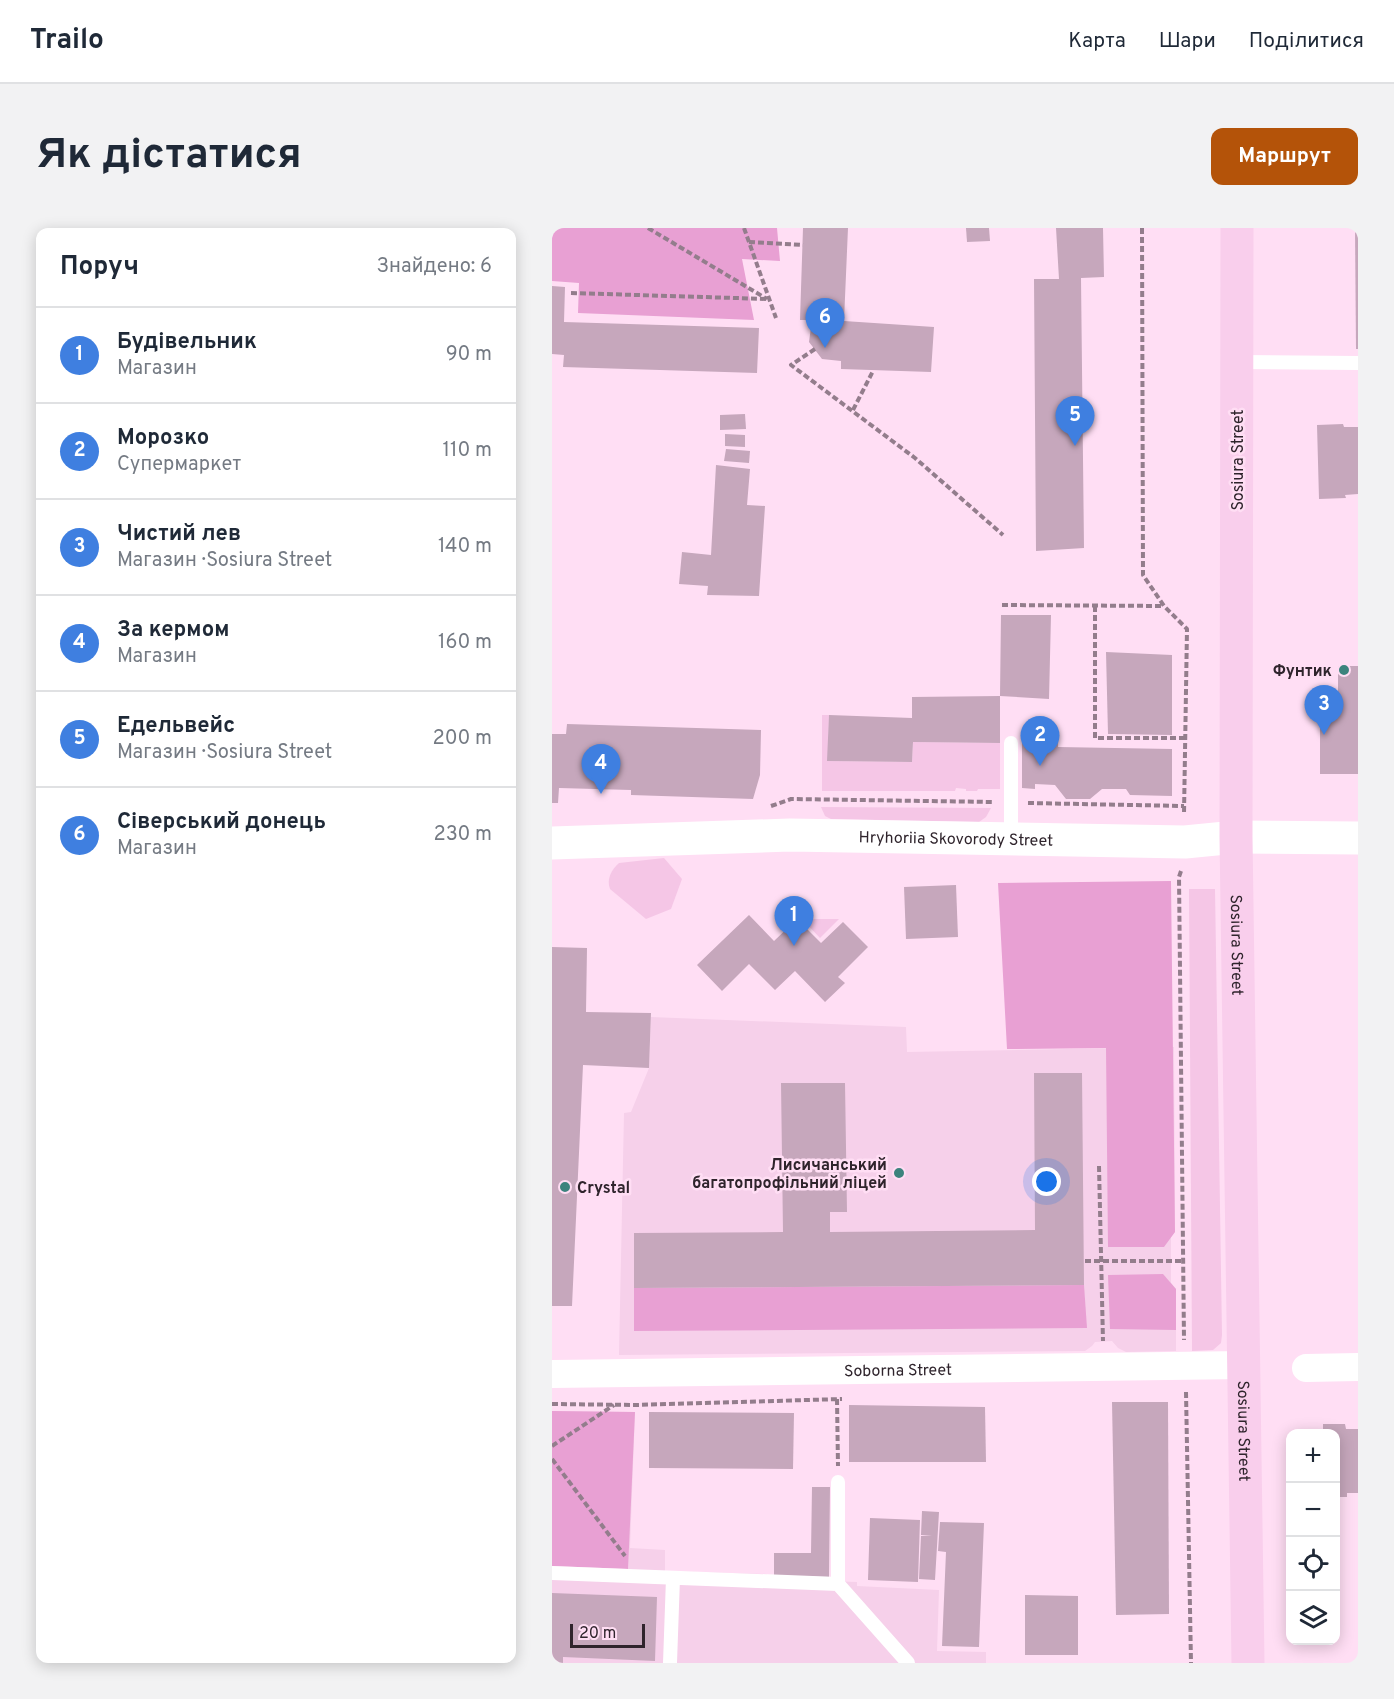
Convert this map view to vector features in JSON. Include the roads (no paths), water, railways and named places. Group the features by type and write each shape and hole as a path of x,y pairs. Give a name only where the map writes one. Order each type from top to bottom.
{"main road":[{"name":"Sosiura Street","path":"1237,228 1236,837 1248,1663"},
{"name":"Hryhoriia Skovorody Street","path":"552,843 790,835 1185,842 1236,837 1358,838"}],"street":[{"name":"Soborna Street","path":"552,1374 1244,1365"},
{"path":"1306,1368 1358,1367"}],"lane":[{"path":"1237,362 1358,363"},
{"path":"1011,743 1011,839"},
{"path":"838,1482 838,1584 908,1663"},
{"path":"552,1573 838,1584"},
{"path":"670,1663 673,1578"}],"place":[{"name":"Сіверський донець","path":"825,348"},
{"name":"Едельвейс","path":"1075,446"},
{"name":"Фунтик","path":"1344,670"},
{"name":"Чистий лев","path":"1324,735"},
{"name":"Морозко","path":"1040,766"},
{"name":"За кермом","path":"601,794"},
{"name":"Будівельник","path":"794,946"},
{"name":"Лисичанський багатопрофільний ліцей","path":"899,1173"},
{"name":"Crystal","path":"565,1187"}]}
